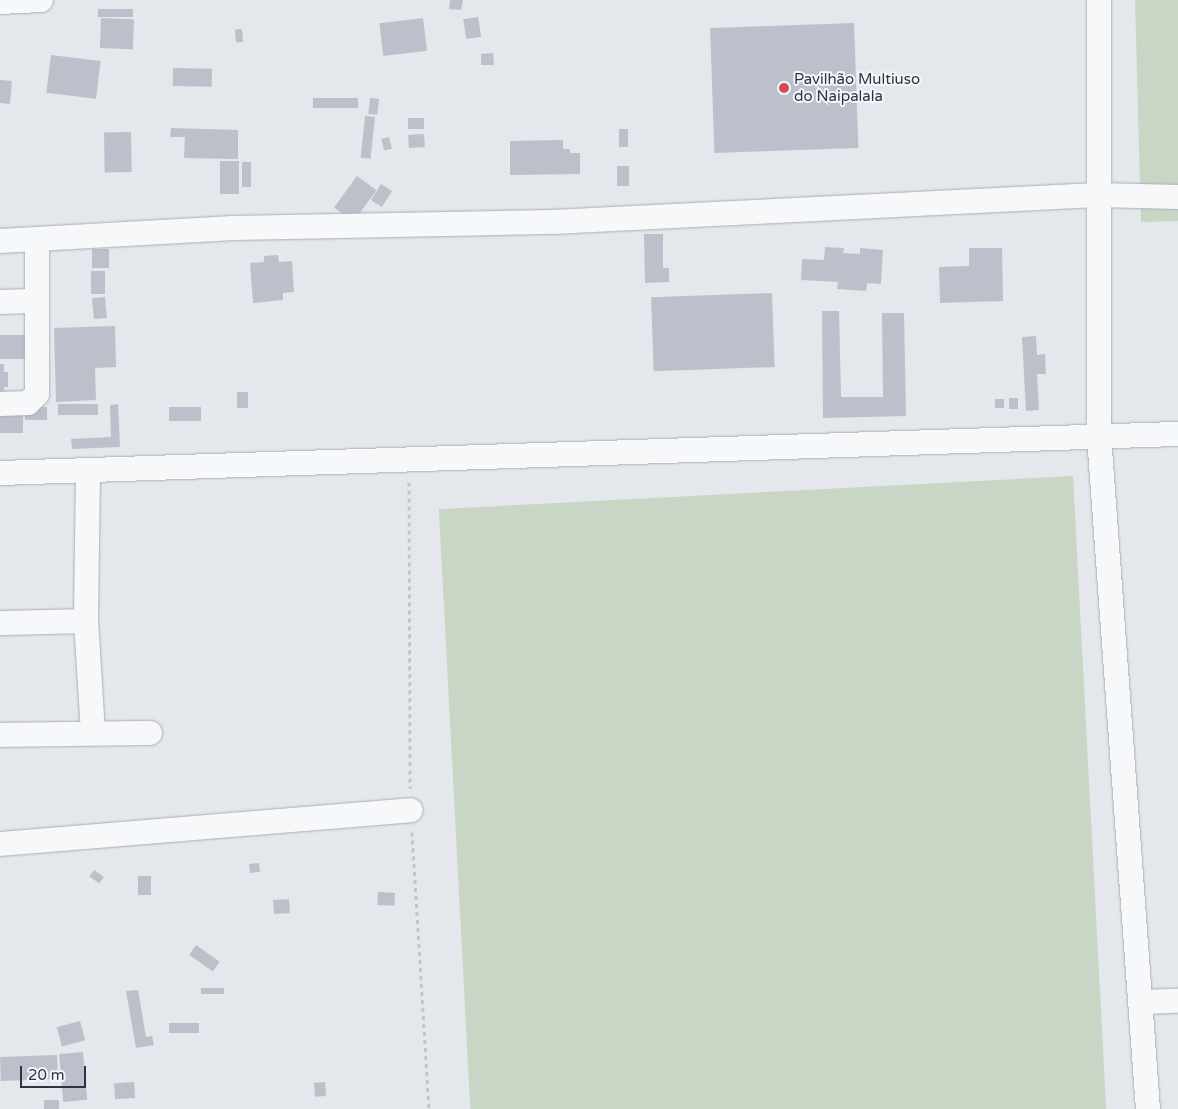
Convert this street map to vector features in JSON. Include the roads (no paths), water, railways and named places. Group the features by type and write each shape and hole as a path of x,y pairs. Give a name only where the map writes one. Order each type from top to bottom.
{"street":[{"path":"0,2 41,0"},
{"path":"1099,0 1099,436 1148,1109"},
{"path":"0,241 37,241 234,228 553,222 1098,195 1178,197"},
{"path":"0,404 28,403 38,394 37,241"},
{"path":"0,302 36,301"},
{"path":"0,473 88,473 230,463 1178,434"},
{"path":"88,473 86,621 93,732"},
{"path":"0,623 86,621"},
{"path":"0,734 150,733"},
{"path":"0,844 411,810"},
{"path":"1140,1002 1178,1001"}],"place":[{"name":"Pavilhão Multiuso do Naipalala","path":"784,88"}]}
